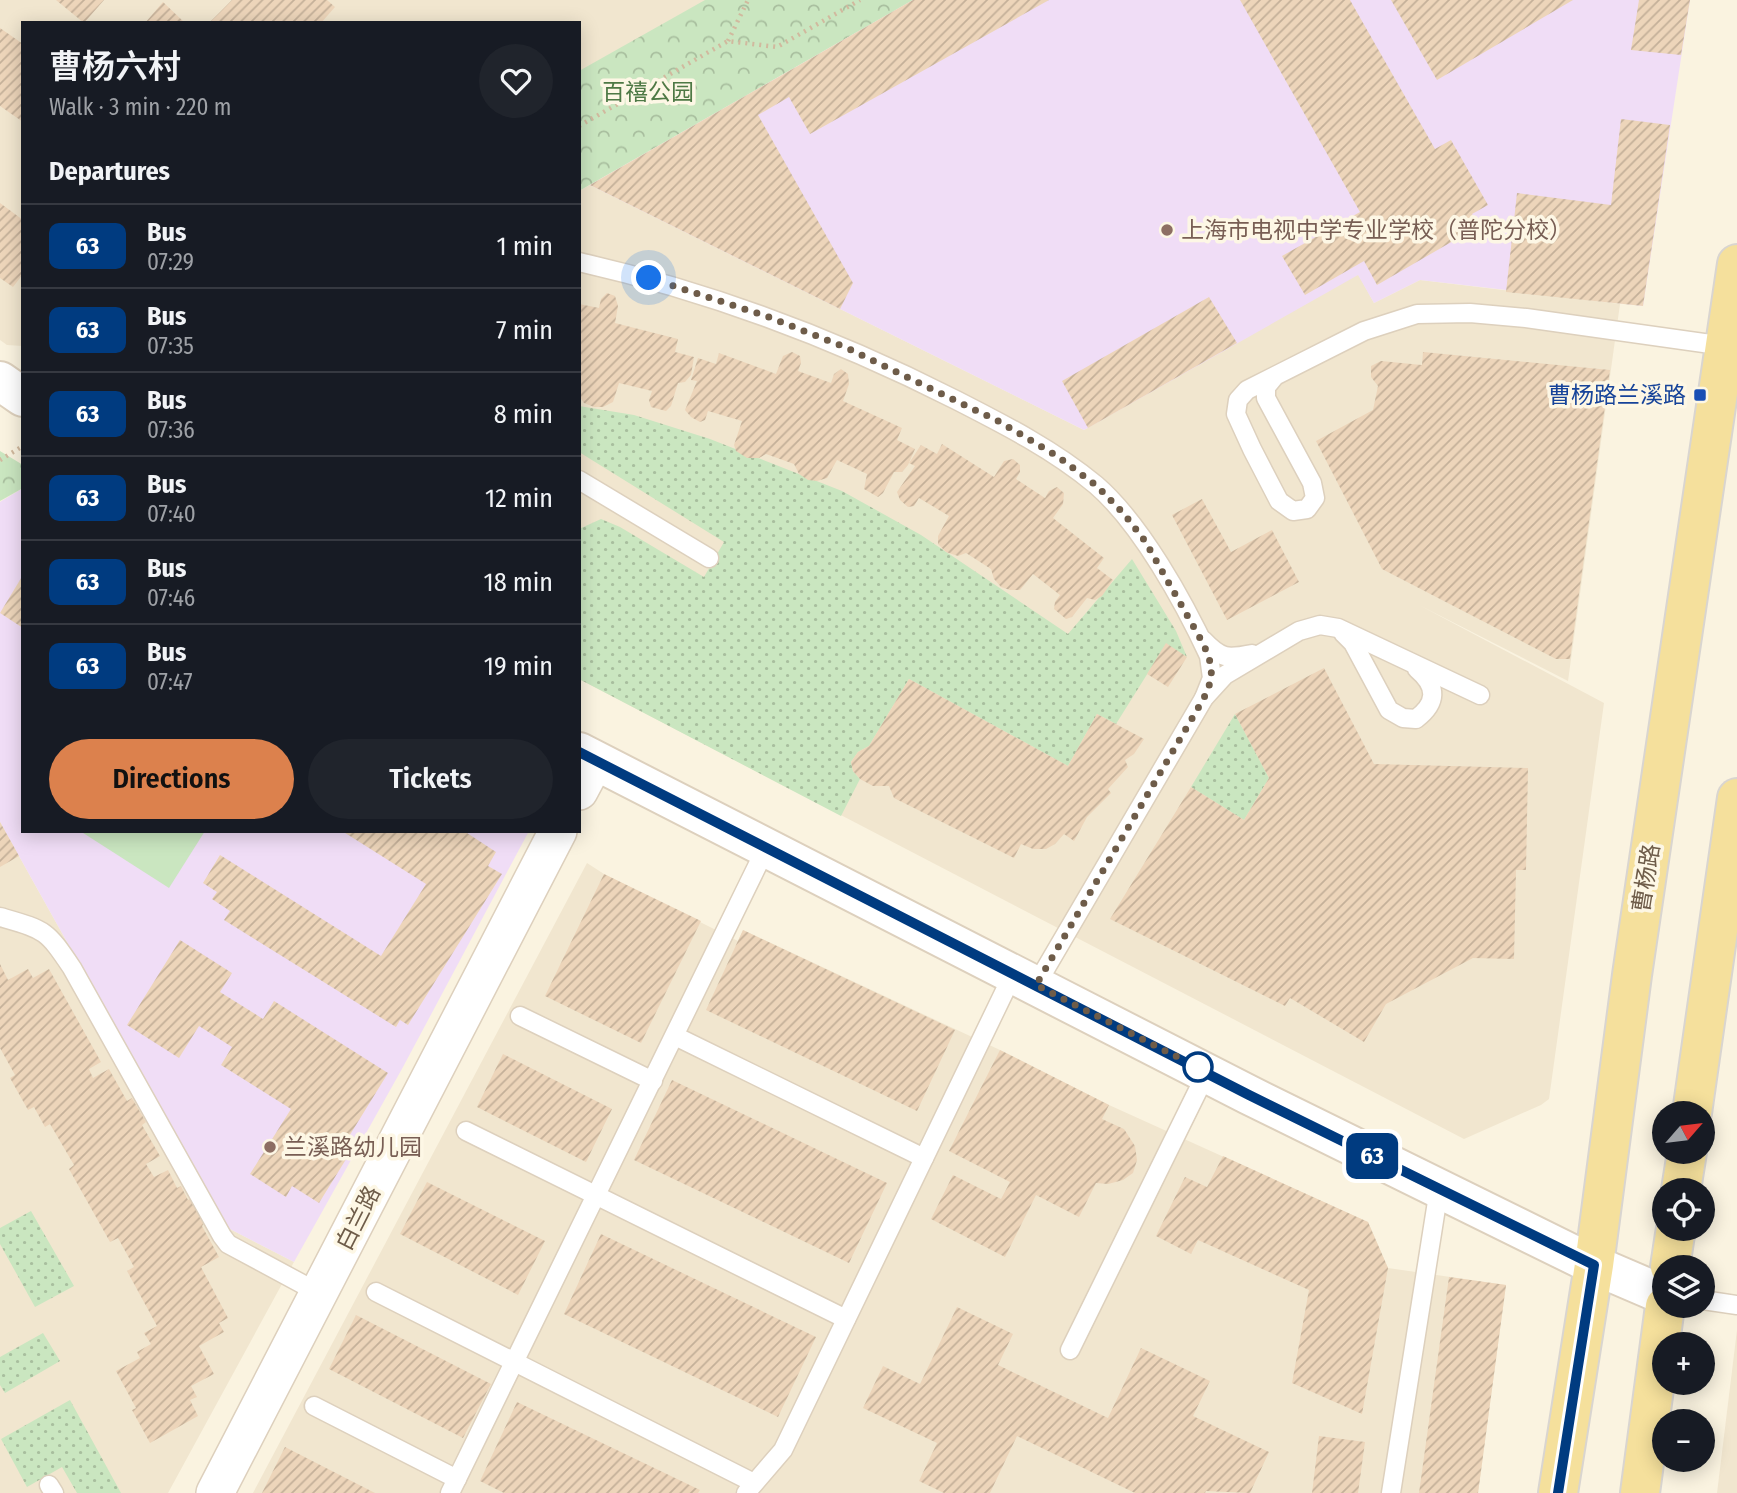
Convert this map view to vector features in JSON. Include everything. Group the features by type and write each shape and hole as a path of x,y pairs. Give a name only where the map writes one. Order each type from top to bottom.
{"main road":[{"name":"曹杨路","path":"1558,1493 1594,1265 1632,975 1737,264"},
{"path":"1694,1101 1737,798"},
{"path":"1640,1493 1663,1318"}],"street":[{"path":"0,381 21,396"},
{"path":"584,768 766,848 1439,1189 1594,1265 1652,1290"},
{"name":"白兰路","path":"215,1493 557,833"}],"lane":[{"path":"581,262 649,278 766,316 847,348 1000,422 1057,456 1097,486 1145,541 1209,656 1212,678 1204,698"},
{"path":"1275,376 1266,387 1266,398 1311,483 1315,498 1307,509 1293,511 1279,500 1236,414 1238,400 1247,390 1364,331 1417,314 1470,313 1526,318 1725,346"},
{"path":"581,481 709,558"},
{"path":"581,499 617,502"},
{"path":"376,1292 750,1488 783,1450 924,1158 1025,979 1204,698 1225,675 1299,631 1320,625 1338,628 1480,695"},
{"path":"1338,628 1353,643 1389,710 1403,718 1416,719 1427,710 1433,698 1432,687 1424,674 1409,661"},
{"path":"1200,638 1216,654 1232,658 1258,653"},
{"path":"314,1406 454,1486 766,848"},
{"path":"0,918 36,928 51,937 72,968 228,1244 319,1293"},
{"path":"520,1016 653,1081"},
{"path":"675,1036 924,1158"},
{"path":"1070,1350 1207,1072"},
{"path":"466,1131 846,1319"},
{"path":"1391,1493 1439,1189"},
{"path":"1715,1302 1737,1305"}],"path":[{"path":"581,125 728,41 748,0"},
{"path":"728,41 777,47 860,0"},
{"path":"0,460 21,447"}],"shaded area":[{"path":"0,0 707,0 581,77 581,21 21,21 21,346 7,345 0,340"},
{"name":"上海市电视中学专业学校（普陀分校）","path":"913,0 1690,0 1643,306 1420,280 1374,303 1358,275 1084,430 590,185"},
{"path":"590,185 1084,430 1358,274 1374,303 1420,280 1620,304 1568,681 1419,605 1604,703 1549,1099 1464,1139 581,680 581,190"},
{"path":"21,489 21,833 528,833 403,1067 294,1262 226,1227 0,822 0,502"},
{"path":"0,822 226,1227 294,1262 168,1493 0,1493"},
{"path":"587,863 738,941 743,930 1000,1050 1109,1105 1368,1222 1388,1268 1506,1285 1478,1493 253,1493"},
{"path":"1737,1330 1737,1493 1717,1493"}],"green space":[{"name":"百禧公园","path":"705,0 913,0 581,190 581,70"},
{"path":"581,406 634,415 710,439 842,491 921,535 1068,634 1132,559 1176,631 1187,657 1166,644 1116,724 1097,714 1068,766 909,679 869,746 858,752 851,762 853,771 860,779 841,816 581,680 581,528 601,519 620,527 704,577 724,542 581,453"},
{"path":"0,451 21,464 21,489 0,501"},
{"path":"1235,714 1269,778 1244,820 1191,787"},
{"path":"83,833 204,833 169,888"},
{"path":"31,1211 74,1286 35,1307 0,1244 0,1228"},
{"path":"43,1333 60,1361 5,1393 0,1385 0,1357"},
{"path":"70,1400 121,1493 77,1493 62,1467 27,1487 1,1439"}],"building":[{"path":"56,0 104,0 86,21 82,21"},
{"path":"232,0 327,0 335,7 323,21 211,21"},
{"path":"913,0 1049,0 810,134 789,97 758,115 853,283 840,309 590,185"},
{"path":"1240,0 1350,0 1435,149 1451,140 1488,205 1472,214 1479,226 1377,285 1364,261 1305,295 1282,256 1360,212"},
{"path":"1391,0 1573,0 1437,80"},
{"path":"1639,0 1690,0 1681,55 1631,50"},
{"path":"163,2 183,21 147,21"},
{"path":"0,28 21,43 21,121 0,106"},
{"path":"1621,119 1670,125 1643,306 1506,292 1517,193 1611,205"},
{"path":"0,203 21,219 21,277 13,287 0,278"},
{"path":"607,293 615,296 618,306 615,323 678,339 675,352 694,357 691,375 685,382 678,383 671,406 666,411 651,407 649,400 652,391 619,383 613,402 603,407 594,407 581,399 581,304 599,308 601,299"},
{"path":"1209,297 1237,343 1088,428 1062,381"},
{"path":"792,352 800,356 798,371 831,383 834,374 841,369 848,374 849,384 843,401 902,428 897,440 915,449 908,465 902,472 894,472 878,497 864,489 867,474 837,460 827,478 817,481 808,480 799,474 794,464 766,454 759,458 747,458 736,451 734,445 742,421 708,411 705,420 700,422 685,410 697,381 691,380 698,358 716,364 719,353 776,374 783,356"},
{"path":"1423,352 1610,370 1570,659 1556,659 1382,569 1316,441 1373,410 1378,386 1371,377 1371,366 1381,361 1422,365"},
{"path":"942,444 994,477 1004,461 1013,459 1020,465 1016,479 1045,498 1049,491 1057,487 1064,493 1063,504 1053,518 1104,558 1097,568 1113,580 1102,596 1095,600 1087,598 1072,617 1066,619 1054,609 1060,595 1033,574 1020,590 1010,590 1001,587 994,579 991,569 966,553 958,556 946,552 938,544 938,536 949,516 919,498 914,506 908,507 900,500 897,492 915,466 909,463 921,445 937,454"},
{"path":"1202,499 1231,552 1272,530 1299,582 1227,620 1172,515"},
{"path":"21,578 21,627 0,613"},
{"path":"1166,643 1187,657 1168,687 1147,674"},
{"path":"1324,668 1374,764 1528,768 1526,870 1516,870 1514,959 1473,958 1386,1004 1364,1042 1290,998 1285,1006 1110,919 1191,787 1244,820 1269,778 1235,714"},
{"path":"909,679 1068,766 1097,714 1144,739 1134,754 1125,760 1128,767 1108,789 1111,793 1087,817 1074,841 1064,834 1046,849 1033,849 1021,844 1014,858 894,798 889,786 873,786 860,779 853,771 851,762 858,752 869,746"},
{"path":"0,822 19,856 0,867"},
{"path":"345,833 467,833 496,852 488,866 502,874 408,1025 400,1020 396,1027 224,920 230,911 212,899 217,892 203,883 220,855 381,956 426,884"},
{"path":"604,874 701,921 641,1043 545,996"},
{"path":"743,930 955,1030 917,1111 706,1010"},
{"path":"180,940 232,973 220,992 263,1019 274,1001 388,1073 340,1151 348,1156 319,1203 292,1186 286,1197 250,1174 291,1109 221,1065 232,1047 199,1026 179,1058 127,1025"},
{"path":"0,964 8,980 28,969 33,978 49,969 101,1062 89,1069 93,1078 109,1069 127,1101 132,1098 146,1122 142,1125 160,1156 146,1164 154,1177 168,1170 177,1188 181,1186 188,1200 193,1197 206,1221 202,1226 219,1257 201,1267 228,1318 219,1323 224,1332 199,1346 214,1374 191,1386 197,1397 190,1400 198,1416 150,1443 132,1410 136,1408 116,1371 140,1358 137,1352 151,1344 144,1333 157,1326 127,1271 134,1267 118,1238 110,1242 69,1169 74,1165 50,1124 45,1127 34,1107 28,1110 10,1078 15,1075 0,1048"},
{"path":"1000,1050 1109,1105 1102,1119 1124,1129 1135,1146 1137,1160 1133,1173 1123,1180 1108,1184 1096,1183 1079,1217 1036,1195 1005,1257 931,1219 953,1175 1001,1199 1010,1182 949,1151"},
{"path":"503,1054 612,1109 586,1162 477,1107"},
{"path":"672,1080 887,1183 849,1263 634,1160"},
{"path":"1223,1156 1368,1222 1388,1268 1362,1414 1292,1383 1309,1290 1198,1240 1191,1254 1156,1236 1185,1177 1207,1187"},
{"path":"427,1182 545,1241 518,1295 400,1234"},
{"path":"601,1234 816,1337 778,1417 564,1314"},
{"path":"1449,1277 1506,1285 1478,1493 1419,1493"},
{"path":"957,1307 1013,1334 998,1365 1108,1418 1141,1348 1210,1381 1193,1416 1269,1452 1250,1493 1135,1493 1017,1436 990,1493 944,1493 919,1481 937,1443 863,1408 883,1366 920,1384"},
{"path":"356,1315 491,1384 463,1438 329,1369"},
{"path":"517,1402 700,1490 698,1493 504,1493 480,1481"},
{"path":"1319,1436 1365,1442 1358,1493 1312,1493"},
{"path":"285,1447 375,1493 262,1493"}],"bus line":[{"name":"63","path":"581,753 1249,1095 1594,1265 1558,1493"}],"place":[{"name":"上海市电视中学专业学校（普陀分校）","path":"1167,230"},
{"name":"曹杨路兰溪路","path":"1700,395"},
{"name":"兰溪路幼儿园","path":"270,1147"}],"route":[{"path":"649,278 766,316 847,348 1000,422 1057,456 1097,486 1145,541 1209,656 1212,678 1204,698 1036,985 1207,1072 1198,1067"}]}
